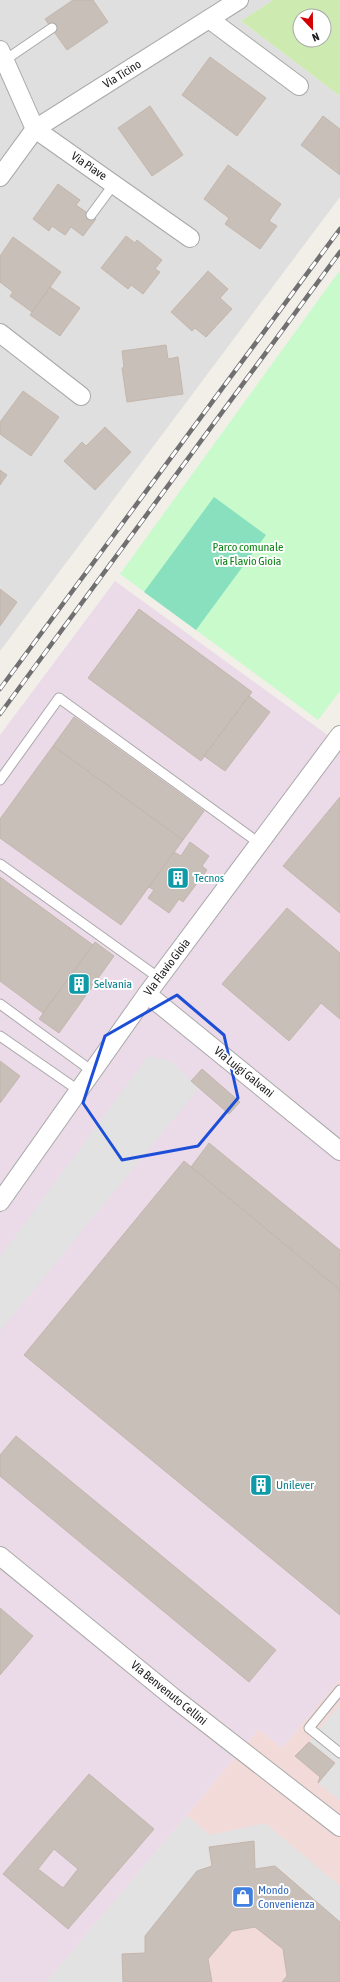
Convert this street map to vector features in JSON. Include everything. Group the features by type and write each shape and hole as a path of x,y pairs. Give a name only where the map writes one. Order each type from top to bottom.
{"street":[{"name":"Via Ticino","path":"35,130 209,20 238,0"},
{"path":"209,20 299,86"},
{"path":"0,178 35,130 2,55"},
{"name":"Via Piave","path":"35,130 190,238"},
{"path":"0,333 81,396"},
{"name":"Via Flavio Gioia","path":"0,1202 147,994 340,735"},
{"name":"Via Luigi Galvani","path":"147,994 340,1151"},
{"name":"Via Benvenuto Cellini","path":"0,1556 174,1698 340,1827"}],"lane":[{"path":"2,55 52,28"},
{"path":"91,215 114,184"},
{"path":"0,780 59,698 259,843"},
{"path":"0,864 159,978"},
{"path":"0,1004 92,1070"},
{"path":"0,1036 78,1090"},
{"path":"340,1690 309,1728 340,1753"}],"highlighted area":[{"path":"177,995 224,1035 238,1098 198,1146 122,1160 83,1103 105,1036"}],"shaded area":[{"path":"0,0 273,0 241,21 340,96 340,197 0,651"},
{"path":"115,581 340,744 340,1679 282,1748 259,1729 46,1982 0,1982 0,735"},
{"path":"148,1056 171,1061 199,1088 0,1331 0,1257"},
{"path":"340,1679 340,1982 46,1982 259,1729 282,1748"},
{"path":"340,1704 340,1801 318,1783 335,1762 309,1742"},
{"path":"187,1815 210,1835 265,1823 340,1886 340,1922 275,1866 255,1869 254,1841 210,1846 212,1866 197,1871 145,1936 145,1953 122,1954 123,1982 46,1982"}],"green space":[{"path":"273,0 340,0 340,96 241,21"},
{"name":"Parco comunale via Flavio Gioia","path":"340,270 340,691 318,720 120,574"},
{"path":"214,497 266,535 196,630 144,592"}],"building":[{"path":"73,0 93,0 108,22 67,50 45,19"},
{"path":"210,57 266,98 237,136 182,95"},
{"path":"150,106 183,155 152,176 118,128"},
{"path":"323,116 340,129 340,175 301,145"},
{"path":"228,165 281,204 269,221 277,226 260,249 225,224 229,218 204,199"},
{"path":"58,184 80,200 76,205 96,219 83,236 71,227 65,235 52,226 49,231 33,219"},
{"path":"126,236 135,243 137,240 162,260 155,269 160,272 143,294 131,285 128,289 101,268"},
{"path":"13,237 61,272 32,312 10,296 13,292 0,282 0,256"},
{"path":"208,271 228,289 220,298 232,309 206,337 195,328 192,331 171,312"},
{"path":"50,287 80,308 60,336 30,315"},
{"path":"166,345 168,359 178,357 183,394 127,402 122,368 124,367 122,351"},
{"path":"23,391 59,417 31,456 0,434 0,422"},
{"path":"105,427 131,452 95,490 64,461 82,442 86,446"},
{"path":"0,470 7,475 0,485"},
{"path":"0,589 17,602 0,626"},
{"path":"139,609 252,692 201,761 88,678"},
{"path":"249,696 270,712 225,771 204,756"},
{"path":"74,717 204,811 183,840 53,746"},
{"path":"53,746 183,840 121,925 0,838 0,819"},
{"path":"340,797 340,913 283,866"},
{"name":"Tecnos","path":"190,842 209,856 202,866 207,870 183,902 179,899 169,913 148,898 154,890 149,887 174,852 181,856"},
{"path":"0,877 93,945 43,1013 0,981"},
{"path":"287,908 340,953 340,1019 321,1003 289,1041 222,984"},
{"name":"Selvania","path":"95,942 114,956 59,1033 39,1019"},
{"path":"0,1061 20,1076 0,1103"},
{"path":"202,1069 240,1102 229,1114 191,1081"},
{"path":"209,1143 340,1250 340,1290 191,1167"},
{"name":"Unilever","path":"184,1161 340,1290 340,1615 24,1355"},
{"path":"16,1436 276,1650 249,1682 0,1476 0,1455"},
{"path":"0,1608 33,1636 0,1675"},
{"path":"309,1742 335,1763 318,1783 320,1777 295,1756"},
{"path":"89,1774 154,1829 68,1929 3,1874","holes":["54,1849 78,1869 63,1888 38,1869"]},
{"name":"Mondo Convenienza","path":"254,1841 255,1869 275,1866 340,1922 340,1982 282,1982 287,1976 283,1949 255,1927 232,1931 208,1959 212,1982 123,1982 122,1954 145,1953 145,1936 197,1871 212,1866 209,1847"}],"railway":[{"path":"0,689 340,229"},
{"path":"0,714 340,252"}],"place":[{"name":"Tecnos","path":"178,878"},
{"name":"Selvania","path":"79,984"},
{"name":"Unilever","path":"261,1485"},
{"name":"Mondo Convenienza","path":"243,1897"}]}
